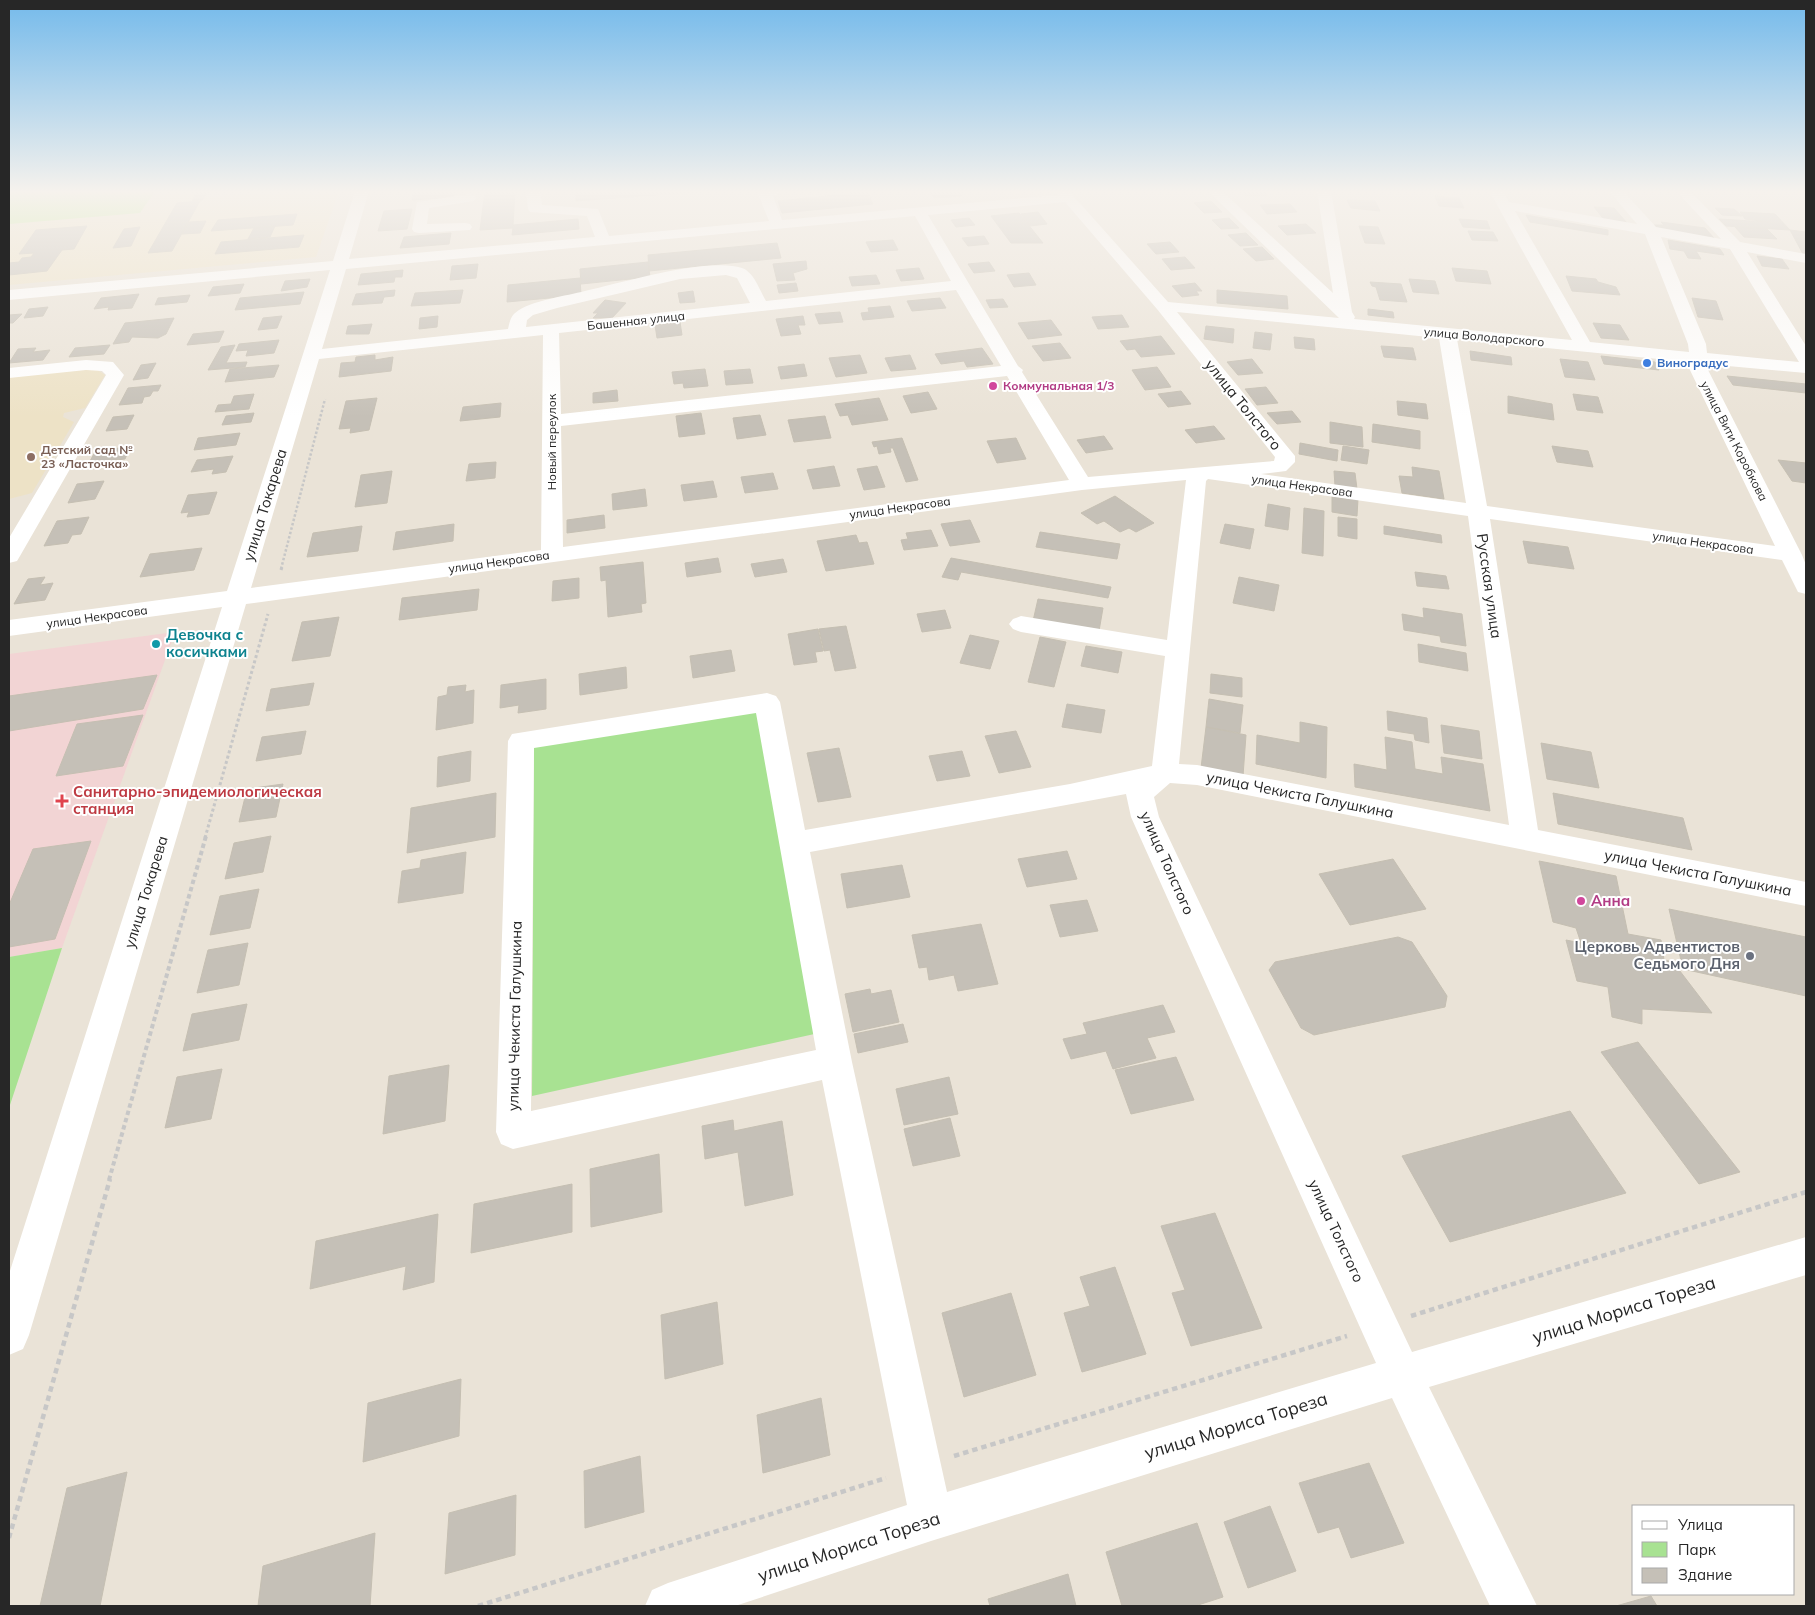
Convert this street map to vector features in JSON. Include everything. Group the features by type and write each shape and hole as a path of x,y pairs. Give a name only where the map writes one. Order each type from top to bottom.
{"street":[{"path":"9,295 324,266"},
{"name":"улица Токарева","path":"9,1335 339,266"},
{"path":"949,266 1082,484"},
{"name":"улица Толстого","path":"1128,266 1285,456 1284,462 1279,466 1203,472"},
{"path":"1294,266 1348,318"},
{"path":"1338,266 1348,318"},
{"path":"1539,266 1584,346"},
{"name":"улица Вити Коробкова","path":"1665,266 1697,344 1699,358 1697,366 1806,587"},
{"path":"1749,266 1806,360"},
{"path":"516,333 519,318 527,312 552,304 680,274 726,270 738,272 743,275 761,307"},
{"name":"Башенная улица","path":"312,355 959,285"},
{"name":"улица Володарского","path":"1163,306 1348,318 1447,333 1806,368"},
{"name":"Новый переулок","path":"551,330 552,554"},
{"name":"Русская улица","path":"1447,333 1478,511 1525,839"},
{"path":"9,373 86,365 107,366 115,374 9,556"},
{"path":"552,421 1014,370"},
{"path":"1165,773 1196,480 1203,472"},
{"name":"улица Некрасова","path":"9,628 1082,484 1203,472 1791,555"},
{"path":"9,517 34,513"},
{"path":"1021,624 1177,650"},
{"name":"улица Чекиста Галушкина","path":"767,702 835,1062 513,1132 521,741 767,702"},
{"name":"улица Толстого","path":"1165,773 1139,794 1145,817 1402,1375 1514,1606"},
{"name":"улица Чекиста Галушкина","path":"793,844 1134,782 1165,773 1198,775 1806,894"},
{"path":"835,1062 931,1519"},
{"name":"улица Мориса Тореза","path":"668,1606 931,1519 1402,1375 1806,1256"}],"path":[{"path":"9,1538 275,593 337,352"},
{"path":"478,1606 1806,1192"}],"shaded area":[{"path":"9,266 213,266 9,285"},
{"name":"Детский сад № 23 «Ласточка»","path":"77,367 93,367 105,375 85,408 64,413 63,417 74,422 32,493 9,499 9,375"},
{"name":"Санитарно-эпидемиологическая станция","path":"175,632 62,948 9,957 9,654"}],"green space":[{"path":"756,709 819,1033 532,1096 534,744"},
{"path":"62,948 9,1108 9,957"}],"building":[{"path":"9,266 50,266 47,271 9,275"},
{"path":"452,266 478,266 476,278 450,280"},
{"path":"606,266 649,266 650,277 581,284 580,269"},
{"path":"649,266 696,266 649,271"},
{"path":"774,266 807,266 807,269 793,273 795,280 777,281"},
{"path":"970,266 992,266 995,271 974,273"},
{"path":"1168,266 1194,266 1195,268 1171,270"},
{"path":"1765,266 1787,266 1789,269"},
{"path":"919,268 924,279 901,281 896,270"},
{"path":"1452,268 1487,271 1491,284 1456,281"},
{"path":"403,270 402,277 395,277 394,282 358,285 361,274"},
{"path":"1029,273 1036,285 1014,287 1007,275"},
{"path":"876,275 880,284 852,286 849,277"},
{"path":"1566,276 1596,279 1598,282 1616,287 1620,295 1572,291"},
{"path":"580,278 581,295 507,302 508,285"},
{"path":"310,279 307,287 281,291 285,281"},
{"path":"1409,279 1435,281 1439,294 1413,292"},
{"path":"1370,282 1401,284 1407,302 1380,300 1376,287 1372,286"},
{"path":"796,283 798,291 779,293 777,285"},
{"path":"1195,283 1202,291 1196,291 1199,295 1182,297 1172,286"},
{"path":"244,284 240,293 208,296 213,287"},
{"path":"395,290 394,296 384,297 382,303 352,305 356,294"},
{"path":"463,290 460,303 411,306 415,293"},
{"path":"1217,290 1287,296 1288,309 1217,303"},
{"path":"693,291 695,302 680,303 678,293"},
{"path":"304,292 300,304 235,310 240,298"},
{"path":"139,294 132,308 108,310 109,307 94,309 101,298"},
{"path":"190,295 187,302 155,305 158,298"},
{"path":"940,298 946,308 912,311 907,301"},
{"path":"1692,298 1716,301 1723,320 1698,317"},
{"path":"1003,299 1008,307 990,308 986,300"},
{"path":"605,300 626,303 612,318 593,318 598,313 593,313"},
{"path":"890,306 894,317 863,320 861,313 869,312 868,308"},
{"path":"48,307 43,316 24,318 29,309"},
{"path":"1368,309 1393,312 1394,318 1368,315"},
{"path":"840,312 843,322 819,324 815,314"},
{"path":"22,314 13,323 9,323 9,315"},
{"path":"1122,315 1129,327 1098,329 1092,317"},
{"path":"282,316 277,328 258,330 263,318"},
{"path":"438,316 437,327 419,329 420,318"},
{"path":"803,316 805,325 798,325 801,334 781,336 776,319"},
{"path":"174,318 166,334 158,338 132,337 129,342 113,344 125,323"},
{"path":"1051,320 1062,335 1028,339 1018,323"},
{"path":"680,322 682,335 657,338 655,325"},
{"path":"1593,323 1620,325 1629,340 1601,338"},
{"path":"372,324 369,334 346,334 348,326"},
{"path":"1206,326 1234,329 1233,343 1204,339"},
{"path":"224,331 219,342 187,345 193,334"},
{"path":"1255,332 1272,334 1270,350 1253,348"},
{"path":"1161,336 1175,354 1141,357 1135,349 1127,350 1120,341"},
{"path":"1294,337 1314,339 1315,350 1295,348"},
{"path":"279,340 274,353 246,356 248,350 236,351 239,344"},
{"path":"1060,343 1071,358 1043,361 1032,346"},
{"path":"110,345 104,354 69,357 75,348"},
{"path":"235,345 226,363 247,362 245,367 208,370 221,347"},
{"path":"1381,346 1413,348 1416,360 1384,357"},
{"path":"36,348 33,352 50,350 43,360 9,363 18,349"},
{"path":"982,348 993,364 967,367 964,361 941,364 935,354"},
{"path":"1470,351 1511,357 1512,365 1471,360"},
{"path":"375,355 375,360 393,357 391,371 339,377 341,363 355,362 356,357"},
{"path":"860,355 867,373 836,377 829,358"},
{"path":"910,355 916,369 891,371 885,358"},
{"path":"1601,356 1655,362 1659,370 1604,364"},
{"path":"1252,359 1263,373 1238,375 1227,362"},
{"path":"1560,359 1588,362 1595,380 1565,377"},
{"path":"156,363 148,378 133,380 141,365"},
{"path":"804,364 807,376 781,379 778,367"},
{"path":"279,365 274,377 225,382 230,369"},
{"path":"1157,367 1171,387 1145,390 1132,370"},
{"path":"705,369 708,386 684,388 683,383 674,384 672,372"},
{"path":"750,369 753,383 726,385 724,371"},
{"path":"1727,376 1806,384 1806,393 1733,385"},
{"path":"161,385 158,391 153,391 150,396 144,397 142,403 119,405 128,388"},
{"path":"1266,387 1278,403 1257,405 1245,389"},
{"path":"617,390 618,401 593,403 593,393"},
{"path":"1181,391 1191,404 1168,407 1158,394"},
{"path":"928,392 937,409 911,413 903,396"},
{"path":"254,394 249,409 215,412 218,405 231,404 234,396"},
{"path":"1573,394 1598,397 1603,413 1577,410"},
{"path":"1508,396 1552,404 1554,420 1508,413"},
{"path":"377,398 369,430 350,433 351,428 339,429 346,401"},
{"path":"879,398 888,420 852,425 848,415 840,416 835,404"},
{"path":"1397,401 1426,404 1428,419 1398,415"},
{"path":"501,403 500,417 460,421 463,407"},
{"path":"1292,411 1301,422 1277,424 1267,413"},
{"path":"254,413 251,422 222,425 226,416"},
{"path":"701,413 705,434 679,437 676,416"},
{"path":"134,415 127,429 106,431 113,417"},
{"path":"760,415 766,435 737,439 733,418"},
{"path":"825,416 831,438 794,442 788,420"},
{"path":"1330,422 1362,427 1363,447 1330,443"},
{"path":"1373,424 1420,431 1420,449 1372,442"},
{"path":"1214,426 1225,439 1196,443 1185,430"},
{"path":"240,433 236,445 194,450 198,438"},
{"path":"1104,436 1113,449 1086,453 1077,440"},
{"path":"902,438 918,480 906,482 893,448 890,448 891,452 879,454 877,446 874,447 872,442"},
{"path":"1016,438 1026,459 997,463 987,441"},
{"path":"1300,443 1338,450 1337,461 1299,454"},
{"path":"1343,446 1369,450 1367,464 1341,460"},
{"path":"1552,446 1588,451 1593,467 1557,462"},
{"path":"120,448 119,451 129,450 125,459 89,463 96,450"},
{"path":"233,456 226,472 212,474 214,469 191,472 197,460"},
{"path":"1778,460 1806,463 1806,483 1792,481"},
{"path":"496,462 495,478 466,481 469,464"},
{"path":"834,466 840,486 813,489 807,470"},
{"path":"877,466 885,487 864,490 857,469"},
{"path":"1412,467 1439,471 1444,499 1402,493 1399,476 1413,477"},
{"path":"392,471 387,503 355,507 361,475"},
{"path":"1334,471 1355,473 1357,489 1335,486"},
{"path":"773,473 778,489 745,493 741,477"},
{"path":"104,481 95,499 68,503 77,484"},
{"path":"713,481 717,497 684,501 681,485"},
{"path":"645,489 647,506 613,510 612,494"},
{"path":"217,492 209,514 187,517 189,512 181,513 188,495"},
{"path":"1332,495 1358,499 1357,516 1332,512"},
{"path":"1115,496 1154,523 1136,532 1129,528 1120,532 1104,521 1097,524 1081,513"},
{"path":"1268,504 1290,508 1288,530 1265,526"},
{"path":"1304,508 1324,511 1323,556 1302,553"},
{"path":"604,515 605,528 567,533 567,520"},
{"path":"89,517 81,534 72,535 68,543 44,546 57,521"},
{"path":"1338,517 1357,519 1357,539 1338,536"},
{"path":"970,520 980,542 950,546 941,524"},
{"path":"454,524 453,541 393,550 396,532"},
{"path":"1225,524 1254,529 1250,549 1220,543"},
{"path":"362,526 358,551 307,557 313,533"},
{"path":"1384,526 1441,535 1442,543 1384,534"},
{"path":"931,530 938,546 904,550 901,540 908,539 906,533"},
{"path":"1040,532 1120,544 1117,559 1036,547"},
{"path":"856,535 859,543 867,542 874,564 826,571 817,541"},
{"path":"1523,541 1568,547 1574,569 1528,563"},
{"path":"202,548 194,570 140,577 150,554"},
{"path":"718,558 721,572 687,577 685,563"},
{"path":"951,558 1111,587 1108,598 961,572 958,580 942,577"},
{"path":"783,559 787,572 755,577 751,564"},
{"path":"643,562 646,603 641,604 642,612 608,617 606,580 601,581 600,567"},
{"path":"1415,572 1446,576 1449,589 1417,586"},
{"path":"45,577 40,585 53,583 45,600 14,604 28,579"},
{"path":"1239,577 1279,585 1274,611 1233,603"},
{"path":"579,578 579,598 552,601 553,581"},
{"path":"479,589 477,610 399,620 402,598"},
{"path":"1038,599 1103,608 1099,631 1033,621"},
{"path":"1423,608 1462,614 1466,646 1441,642 1440,636 1404,630 1402,614 1424,618"},
{"path":"945,610 951,628 922,632 917,614"},
{"path":"339,617 330,656 292,661 302,622"},
{"path":"846,626 856,668 835,671 830,650 824,651 819,629"},
{"path":"818,629 823,651 815,652 817,662 794,665 788,634"},
{"path":"970,635 999,641 990,669 960,663"},
{"path":"1040,637 1066,642 1054,687 1028,682"},
{"path":"1418,644 1466,653 1468,671 1419,662"},
{"path":"1086,646 1122,652 1118,673 1081,666"},
{"path":"731,650 735,671 693,678 690,656"},
{"path":"626,667 627,688 580,695 579,674"},
{"path":"1211,674 1242,678 1242,697 1210,693"},
{"path":"157,675 143,709 9,731 9,696"},
{"path":"546,679 546,709 518,713 519,705 500,708 501,685"},
{"path":"314,683 309,705 266,711 271,689"},
{"path":"466,685 465,692 474,690 473,723 436,730 438,697 447,695 448,687"},
{"path":"1209,699 1243,705 1240,733 1206,727"},
{"path":"1067,704 1105,710 1101,733 1062,727"},
{"path":"1387,711 1427,718 1429,743 1415,740 1414,734 1388,730"},
{"path":"143,715 123,766 56,776 77,724"},
{"path":"1300,722 1327,727 1326,778 1256,764 1257,735 1300,743"},
{"path":"1441,725 1479,731 1482,759 1444,753"},
{"path":"1206,727 1246,735 1243,776 1201,768"},
{"path":"306,731 301,754 256,761 262,737"},
{"path":"1016,731 1031,767 999,773 985,736"},
{"path":"1385,737 1412,742 1415,769 1443,774 1441,757 1483,764 1490,811 1355,787 1354,764 1387,770"},
{"path":"1541,743 1591,752 1599,788 1547,779"},
{"path":"839,748 851,797 818,802 807,753"},
{"path":"471,751 470,781 437,787 438,757"},
{"path":"962,751 970,776 937,781 929,756"},
{"path":"283,784 276,817 239,822 247,789"},
{"path":"496,793 495,837 407,853 411,808"},
{"path":"1553,793 1683,818 1692,850 1558,824"},
{"path":"271,836 263,872 225,879 234,843"},
{"path":"91,841 55,939 9,947 9,905 33,849"},
{"path":"1067,851 1077,879 1027,887 1018,859"},
{"path":"466,852 463,893 398,903 402,871 420,868 421,860"},
{"path":"1393,859 1426,909 1350,925 1319,874"},
{"path":"1539,861 1616,876 1628,934 1661,940 1664,960 1673,962 1712,1013 1642,1009 1642,1024 1612,1017 1608,987 1577,981 1566,940 1581,943 1576,928 1553,922"},
{"path":"902,865 910,897 847,908 841,874"},
{"path":"259,889 250,928 210,935 220,896"},
{"path":"1087,900 1098,931 1060,937 1050,905"},
{"path":"1669,909 1806,937 1806,996 1683,969"},
{"path":"981,924 998,984 958,991 954,975 929,980 927,967 919,968 912,935"},
{"path":"1398,937 1412,942 1447,996 1445,1007 1314,1035 1301,1028 1269,970 1275,962"},
{"path":"248,943 239,985 197,993 208,950"},
{"path":"870,989 871,994 891,990 899,1022 853,1032 845,994"},
{"path":"247,1004 239,1040 183,1051 192,1014"},
{"path":"1163,1005 1175,1032 1147,1038 1156,1058 1113,1069 1106,1051 1071,1059 1063,1039 1087,1034 1083,1023"},
{"path":"903,1024 908,1042 858,1053 854,1034"},
{"path":"1638,1042 1740,1172 1699,1184 1601,1052"},
{"path":"1176,1057 1194,1100 1131,1114 1115,1070"},
{"path":"449,1065 445,1121 383,1134 389,1076"},
{"path":"222,1069 211,1119 165,1128 177,1077"},
{"path":"949,1077 958,1114 904,1125 896,1089"},
{"path":"1570,1111 1626,1193 1450,1242 1402,1156"},
{"path":"950,1118 960,1156 913,1166 904,1129"},
{"path":"733,1120 734,1131 782,1121 793,1195 745,1206 738,1152 705,1159 702,1126"},
{"path":"659,1154 662,1212 591,1227 590,1169"},
{"path":"572,1184 572,1232 471,1253 474,1204"},
{"path":"1215,1213 1262,1328 1191,1346 1172,1293 1185,1290 1161,1226"},
{"path":"438,1214 434,1282 403,1290 406,1266 310,1289 316,1241"},
{"path":"1115,1267 1146,1354 1082,1372 1064,1313 1090,1306 1080,1277"},
{"path":"1011,1293 1036,1375 964,1397 942,1313"},
{"path":"717,1302 723,1364 665,1379 661,1315"},
{"path":"461,1379 459,1436 363,1462 368,1403"},
{"path":"821,1398 830,1455 763,1473 757,1415"},
{"path":"640,1456 644,1512 585,1528 584,1471"},
{"path":"1369,1463 1404,1543 1351,1558 1339,1527 1318,1533 1299,1483"},
{"path":"127,1472 100,1606 40,1606 67,1488"},
{"path":"516,1495 515,1555 445,1574 449,1513"},
{"path":"1270,1506 1296,1571 1248,1588 1224,1522"},
{"path":"1197,1523 1223,1597 1195,1606 1122,1606 1106,1552"},
{"path":"375,1533 370,1606 258,1606 263,1566"},
{"path":"1068,1574 1076,1606 990,1606 988,1599"},
{"path":"1651,1596 1657,1606 1616,1606"}],"place":[{"name":"Виноградус","path":"1647,363"},
{"name":"Коммунальная 1/3","path":"993,386"},
{"name":"Детский сад № 23 «Ласточка»","path":"31,457"},
{"name":"Девочка с косичками","path":"156,644"},
{"name":"Санитарно-эпидемиологическая станция","path":"62,801"},
{"name":"Анна","path":"1581,901"},
{"name":"Церковь Адвентистов Седьмого Дня","path":"1750,956"}]}
